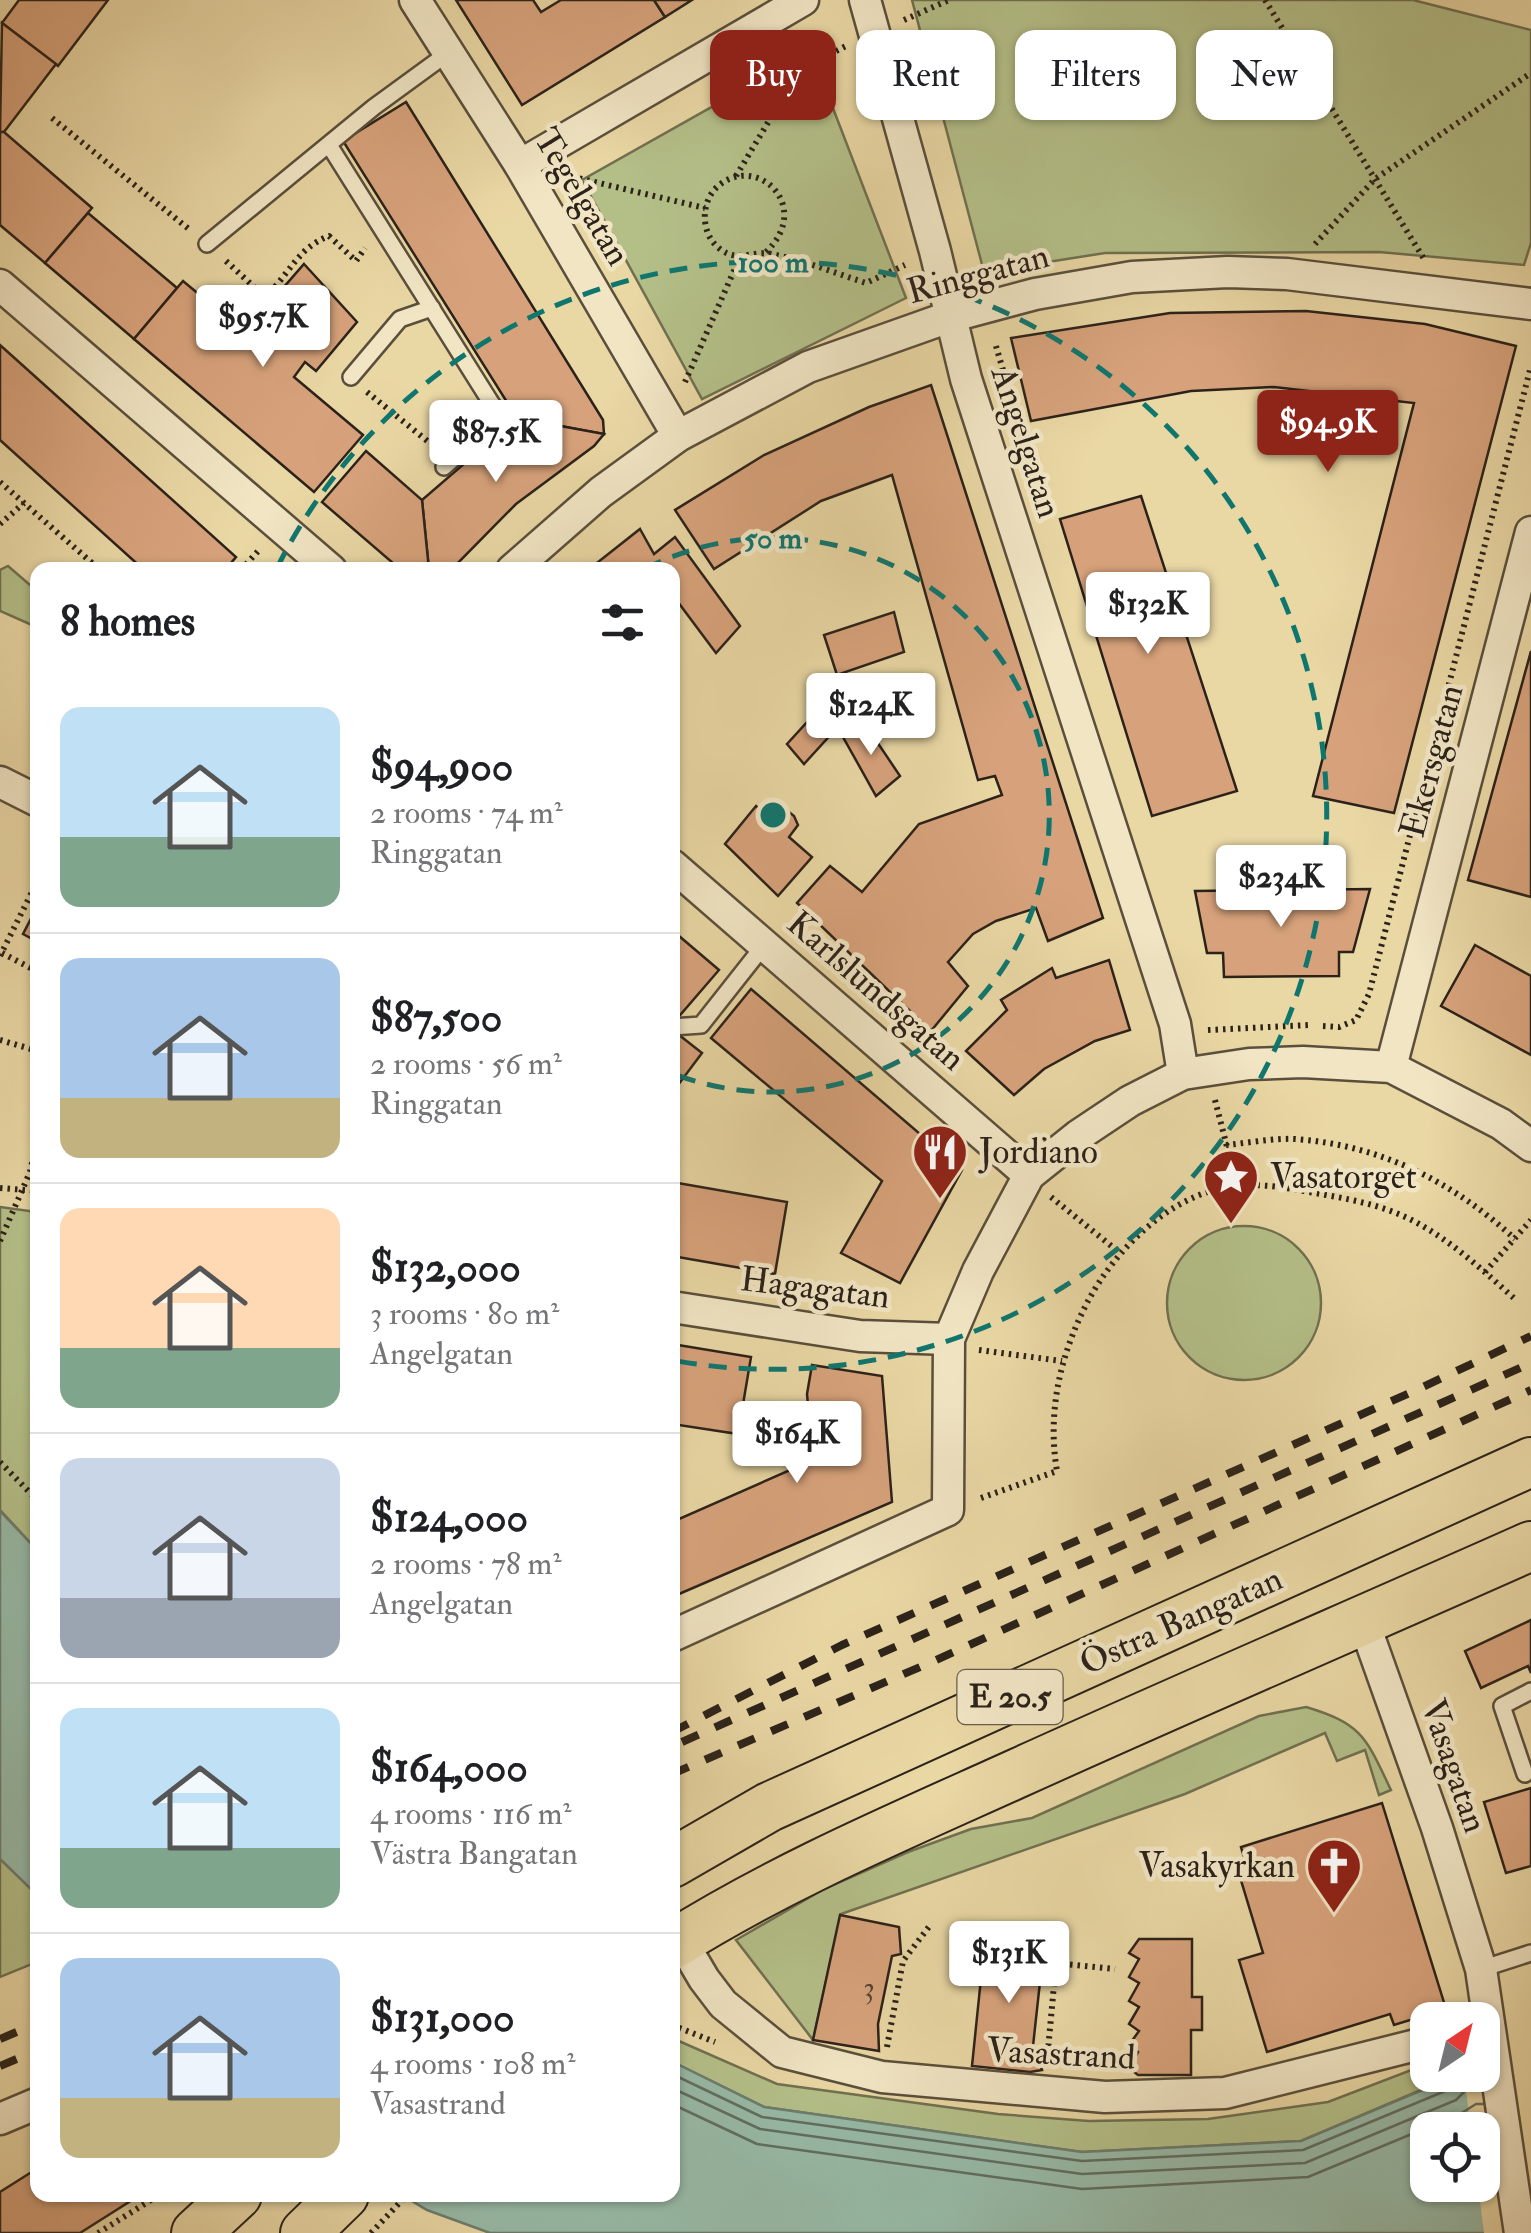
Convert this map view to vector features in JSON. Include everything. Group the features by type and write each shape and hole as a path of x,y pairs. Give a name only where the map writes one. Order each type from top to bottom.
{"main road":[{"name":"Östra Bangatan","path":"680,1858 768,1807 1531,1462"},
{"name":"Östra Bangatan","path":"680,1940 748,1900 867,1840 1531,1546"},
{"path":"1336,1553 1363,1620"},
{"path":"304,2233 337,2202"}],"street":[{"name":"Tegelgatan","path":"415,0 520,164 674,427"},
{"path":"520,164 803,0"},
{"name":"Angelgatan","path":"865,0 887,27 949,317 972,398 1175,1024 1196,1073"},
{"name":"Ringgatan","path":"521,562 674,427 808,366 949,317 1035,294 1132,277 1228,272 1287,274 1531,304"},
{"path":"3,294 321,562"},
{"name":"Ekersgatan","path":"1390,1067 1531,532"},
{"path":"0,782 30,797"},
{"name":"Karlslundsgatan","path":"680,872 1029,1175"},
{"path":"680,1632 948,1510 949,1339 978,1271 1029,1175 1104,1118 1196,1073 1249,1064 1303,1062 1390,1067 1472,1108 1531,1146"},
{"name":"Hagagatan","path":"680,1308 860,1336 949,1339"},
{"name":"Vasagatan","path":"1363,1620 1437,1828 1481,1969 1484,2002"},
{"name":"Vasastrand","path":"680,1946 723,2004 782,2052 882,2078 1105,2097 1225,2093 1410,2047"},
{"name":"Vasagatan","path":"1500,2090 1520,2233"},
{"path":"0,2119 30,2106"}],"lane":[{"path":"208,244 448,52"},
{"path":"329,145 500,417 444,467"},
{"path":"351,377 400,319 432,308"},
{"path":"680,1026 701,1025 765,944"},
{"path":"1525,1774 1502,1706 1531,1691"},
{"path":"1481,1969 1531,1954"}],"path":[{"path":"736,176 800,70 949,0"},
{"path":"1265,0 1445,294"},
{"path":"1287,274 1375,179 1531,73"},
{"path":"52,118 208,244 265,297 283,280 308,244 329,236 356,261"},
{"path":"520,164 705,208"},
{"path":"766,252 780,239 786,221 783,202 772,186 755,177 736,176 722,182 710,194 705,208 706,231 719,249 740,257 766,252 866,283 936,251"},
{"path":"674,427 740,257"},
{"path":"1196,1031 1290,1024 1340,1027 1356,1020 1363,1009 1531,366"},
{"path":"351,377 395,418 432,445 444,467"},
{"path":"0,482 91,562"},
{"path":"0,524 24,503"},
{"path":"30,896 1,954 30,968"},
{"path":"0,1040 30,1049"},
{"path":"1196,1073 1226,1145 1237,1186"},
{"path":"1226,1145 1294,1139 1366,1152 1427,1174 1480,1207 1515,1239"},
{"path":"0,1241 30,1165"},
{"path":"1029,1175 1057,1204 1120,1253"},
{"path":"948,1510 1057,1471 1053,1422 1062,1361 1091,1296 1120,1253 1175,1209 1197,1197 1237,1186 1292,1188 1385,1208 1420,1224 1516,1300"},
{"path":"0,1188 30,1190"},
{"path":"1485,1272 1531,1220"},
{"path":"985,1352 1062,1361"},
{"path":"0,1462 30,1494"},
{"path":"882,2078 903,1961 931,1924"},
{"path":"1044,2092 1056,1963 1115,1969"},
{"path":"98,2233 148,2202"},
{"path":"371,2233 400,2202"}],"green space":[{"path":"912,0 1413,0 1531,30 1531,243 1524,265 1379,252 1105,253 984,272 944,120 995,120 995,30 920,30"},
{"path":"710,108 710,120 836,120 836,116 906,298 702,399 582,180"},
{"path":"8,566 30,585 30,624 0,611 0,570"},
{"path":"0,1207 30,1211 30,1542 0,1510"},
{"path":"1244,1226 1273,1232 1298,1249 1315,1274 1321,1303 1315,1332 1298,1357 1273,1374 1244,1380 1215,1374 1190,1357 1173,1332 1167,1303 1173,1274 1190,1249 1215,1232"},
{"path":"1306,1707 1340,1720 1360,1735 1391,1790 1379,1795 1365,1750 1337,1761 1325,1733 1185,1794 841,1914 813,2040 736,1940 824,1889 908,1852 971,1829 1032,1818 1259,1716"},
{"path":"0,1859 30,1887 30,1965 0,1977"},
{"path":"680,2042 777,2084 998,2114 1089,2121 1208,2119 1328,2102 1410,2071 1410,2092 1416,2092 1301,2141 1082,2152 764,2107 680,2065"}],"water":[{"path":"0,1511 30,1543 30,1888 0,1859"},
{"path":"680,2065 764,2107 1082,2152 1301,2141 1418,2092 1487,2092 1493,2112 1410,2112 1410,2202 1500,2202 1500,2133 1531,2233 490,2233 414,2202 680,2202"}],"pier":[{"path":"1531,2051 1531,2233 1484,2233 1480,2202 1500,2202 1500,2112 1469,2112 1466,2092 1500,2092 1500,2060"}],"building":[{"path":"19,0 108,0 58,66 2,23"},
{"path":"456,0 533,0 541,12 561,0 654,0 665,17 522,105"},
{"path":"654,0 692,0 665,17"},
{"path":"2,23 56,64 4,132 0,132"},
{"path":"406,102 603,420 604,434 517,418 343,141"},
{"path":"0,132 92,208 45,263 0,225"},
{"path":"88,213 177,288 134,339 45,263"},
{"path":"304,264 357,322 316,371 305,362 294,377 363,435 314,492 134,339 183,281 255,341 267,328 256,319"},
{"path":"1306,311 1425,324 1516,346 1394,813 1313,796 1414,403 1274,387 1191,391 1031,421 1011,338 1170,313"},
{"path":"0,345 236,557 232,562 135,562 0,440"},
{"path":"931,385 1103,918 1048,941 1036,908 996,921 973,934 948,962 968,986 931,1031 797,903 830,866 862,892 919,824 1002,795 995,776 978,780 892,475 821,501 714,569 675,510 764,455 869,407"},
{"path":"517,418 604,434 594,446 516,504 459,562 428,562 422,500"},
{"path":"366,451 422,500 428,562 392,562 322,502"},
{"path":"1141,496 1237,791 1152,816 1060,519"},
{"path":"640,529 654,554 675,537 740,626 716,653 680,605 680,562 598,562"},
{"path":"894,612 904,652 837,675 824,635"},
{"path":"1531,651 1531,897 1468,880"},
{"path":"842,684 855,708 804,764 787,744"},
{"path":"863,721 900,776 876,796 843,737"},
{"path":"756,806 772,821 784,808 794,816 798,825 789,837 812,857 778,896 725,844"},
{"path":"1370,889 1353,952 1339,952 1339,976 1224,977 1223,953 1207,953 1195,891"},
{"path":"680,937 719,970 680,1015"},
{"path":"1475,945 1531,976 1531,1055 1441,1006"},
{"path":"1109,960 1130,1030 1095,1041 1044,1069 1014,1095 966,1051 1007,1010 1001,1000 1052,968 1056,978"},
{"path":"751,989 962,1170 900,1283 841,1253 882,1181 711,1038"},
{"path":"680,1036 702,1053 680,1082"},
{"path":"680,1183 787,1202 775,1274 680,1257"},
{"path":"680,1345 751,1357 738,1434 680,1425"},
{"path":"812,1365 882,1376 892,1502 680,1594 680,1518 813,1460 807,1394"},
{"path":"1531,1620 1531,1673 1528,1666 1481,1688 1465,1651"},
{"path":"1531,1788 1531,1866 1506,1873 1484,1802"},
{"name":"Vasakyrkan","path":"1382,1803 1444,2002 1410,2002 1410,2020 1394,2025 1390,2014 1267,2052 1239,1960 1263,1953 1240,1877 1249,1874 1241,1847"},
{"path":"840,1915 899,1927 901,1954 892,1956 878,2024 879,2051 813,2040"},
{"path":"985,1939 1043,1945 1049,1975 1040,1982 1033,2046 1042,2070 972,2066"},
{"path":"1139,1939 1192,1939 1192,1997 1202,1997 1202,2030 1191,2030 1191,2075 1138,2075 1129,2068 1138,2052 1129,2045 1139,2031 1129,2024 1139,2007 1129,2001 1139,1983 1129,1977 1139,1959 1129,1953"},
{"path":"30,2173 30,2202 129,2202 80,2233 0,2233 0,2192"}],"railway":[{"path":"680,1728 842,1645 1531,1336"},
{"path":"682,1742 1531,1363"},
{"path":"680,1771 934,1661 1531,1390"},
{"path":"0,2039 30,2026"},
{"path":"0,2066 30,2053"}],"place":[{"name":"Jordiano","path":"940,1201"},
{"name":"Vasatorget","path":"1231,1226"},
{"name":"Vasakyrkan","path":"1334,1915"}]}
